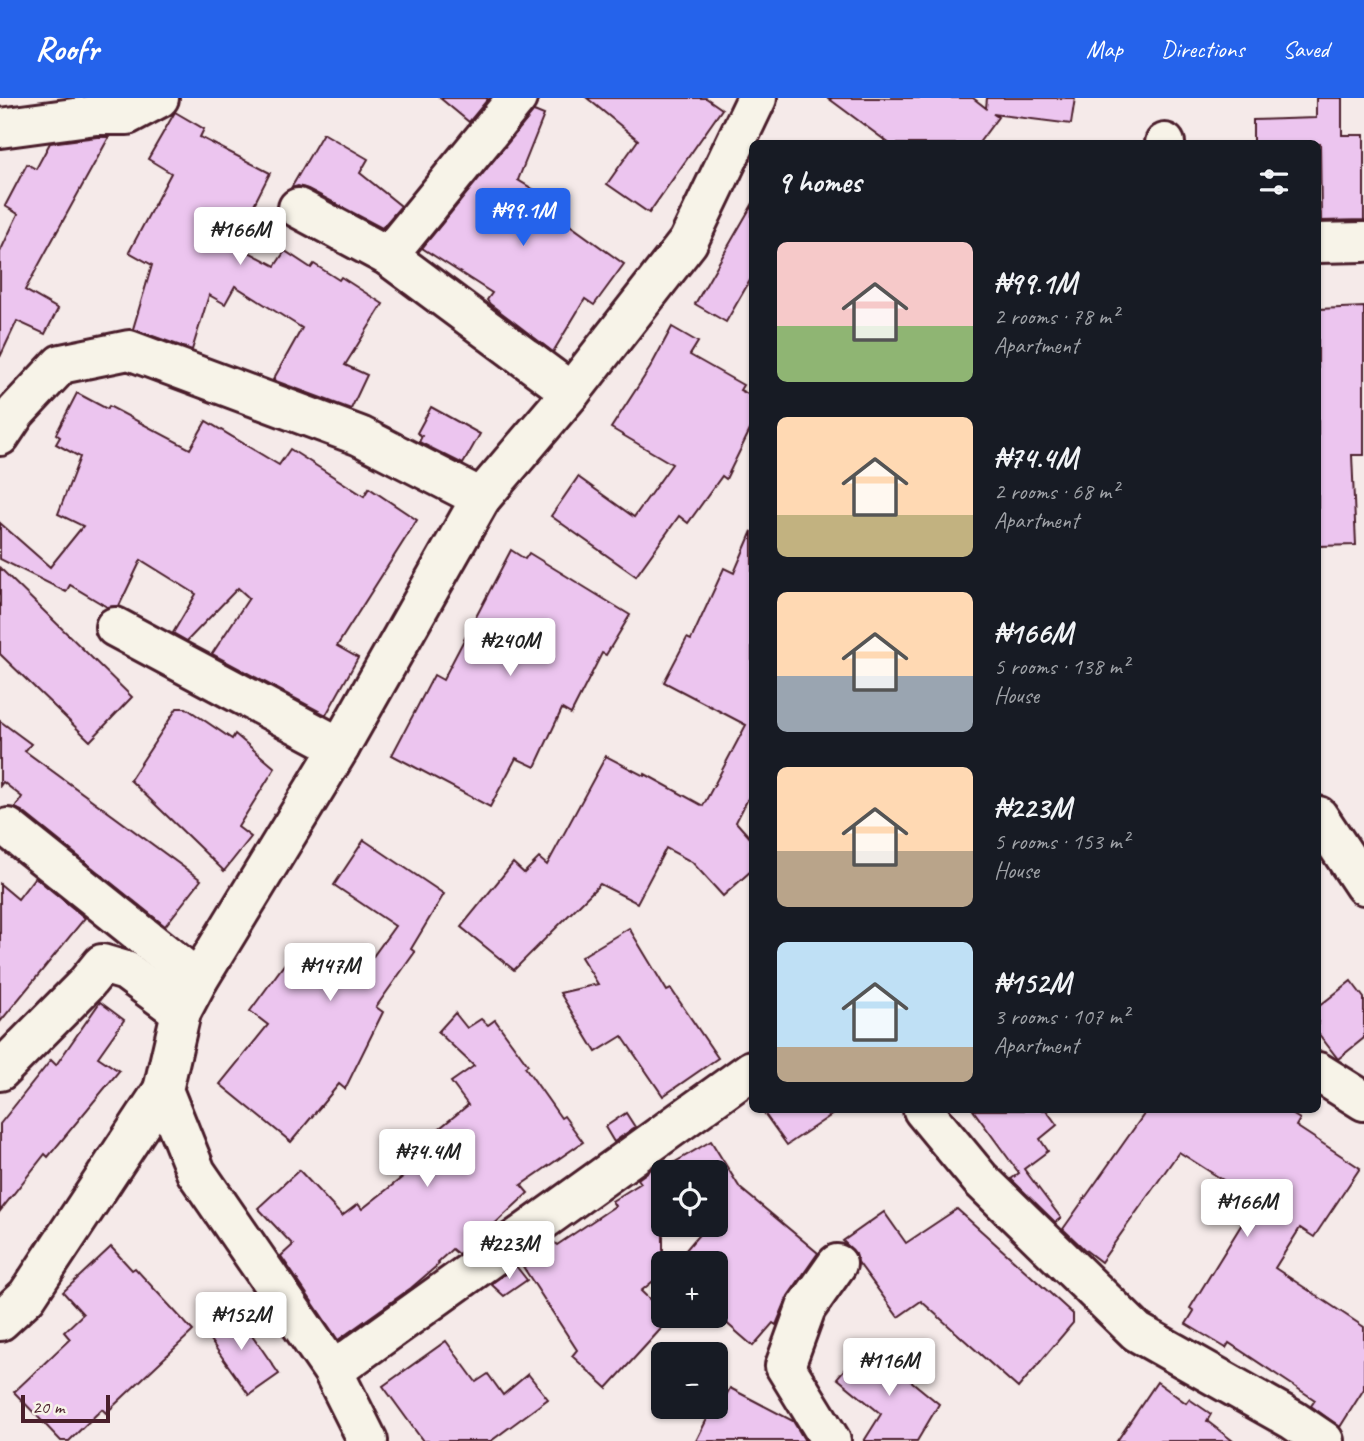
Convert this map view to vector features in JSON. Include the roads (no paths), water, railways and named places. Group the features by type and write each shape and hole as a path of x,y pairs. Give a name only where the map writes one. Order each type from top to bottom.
{"street":[{"path":"0,128 96,115 127,116 159,98"},
{"path":"388,256 517,98"},
{"path":"0,1321 27,1296 163,1090 190,996 340,747 481,498 571,392 688,242 757,98"},
{"path":"298,208 388,256 571,392"},
{"path":"1321,243 1364,242"},
{"path":"0,436 16,412 61,363 129,350 360,436 481,498"},
{"path":"116,627 340,747"},
{"path":"1321,820 1364,885"},
{"path":"8,828 190,996"},
{"path":"0,1071 85,985 102,964 190,996"},
{"path":"333,1371 749,1072"},
{"path":"1321,1074 1364,1101"},
{"path":"163,1090 196,1172 333,1371 368,1441"},
{"path":"925,1113 980,1179 1137,1332 1293,1420 1324,1441"},
{"path":"831,1441 785,1366 806,1308 837,1264"}]}
